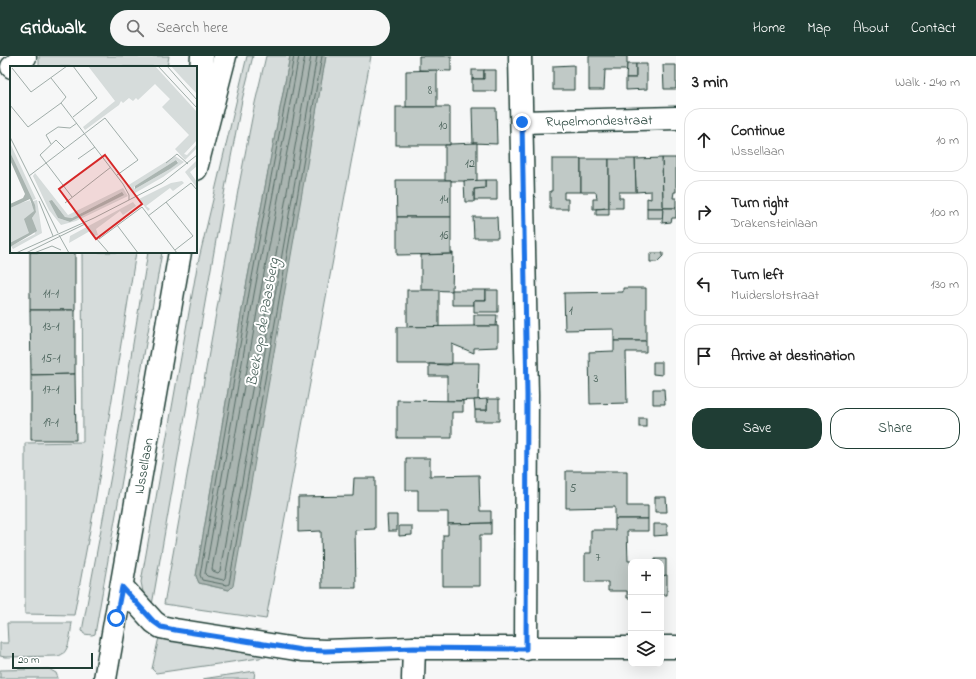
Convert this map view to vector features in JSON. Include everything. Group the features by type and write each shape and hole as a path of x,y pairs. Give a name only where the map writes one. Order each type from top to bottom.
{"street":[{"path":"197,130 202,56"},
{"path":"197,165 225,56"},
{"path":"520,56 527,395 526,649"},
{"path":"0,70 10,66"},
{"name":"Rupelmondestraat","path":"522,122 676,118"},
{"name":"IJssellaan","path":"105,679 180,253"},
{"path":"122,587 154,622 161,627 302,650 325,651 414,648 628,648"},
{"path":"664,647 676,647"},
{"path":"413,679 414,648"}],"shaded area":[{"path":"39,56 169,56 167,66 39,66"},
{"path":"247,56 253,56 242,100 226,183 152,605 144,597 141,582 197,267"},
{"path":"266,56 290,56 245,292 196,576 199,583 229,590 326,56 371,56 266,619 164,604 239,185"},
{"path":"82,253 136,253 95,503 74,615 25,614 25,443 83,442"},
{"path":"148,253 162,253 95,634 84,634 82,631 115,454"},
{"path":"7,623 72,623 69,643 65,652 57,656 0,656 0,643 8,643"},
{"path":"159,637 268,655 266,657 156,673 152,669"},
{"path":"49,669 56,673 58,678 0,678 0,670"},
{"path":"255,671 254,679 202,679"}],"water":[{"name":"Beek op de Paasberg","path":"290,56 326,56 233,586 229,590 199,583 196,576 245,292"}],"building":[{"path":"419,56 451,56 451,71 419,70"},
{"path":"589,56 627,56 627,70 605,70 604,90 589,90"},
{"path":"627,64 636,64 636,78 626,78"},
{"path":"636,64 647,64 647,89 626,90 626,78 636,78"},
{"path":"574,65 574,90 553,90 553,66"},
{"path":"663,65 676,65 676,89 664,89"},
{"path":"437,70 437,107 406,107 406,71"},
{"path":"472,70 484,70 484,79 472,79"},
{"path":"484,70 496,70 496,91 472,91 472,79 484,79"},
{"path":"396,107 450,107 450,145 396,145"},
{"path":"472,108 496,108 497,144 473,143"},
{"path":"477,143 477,181 445,180 445,145"},
{"path":"662,158 676,158 676,192 674,192 673,198 676,198 676,208 663,208"},
{"path":"662,158 663,208 647,208 647,198 651,199 651,191 636,192 635,159"},
{"path":"552,159 581,159 581,192 564,192 564,199 568,199 568,209 550,209 550,191 552,191"},
{"path":"581,159 609,159 609,208 593,209 593,199 597,199 596,192 581,192"},
{"path":"609,159 635,159 636,192 619,192 619,198 623,198 623,208 609,208"},
{"path":"396,180 451,180 451,217 397,217"},
{"path":"485,180 497,180 497,200 474,200 474,189 485,188"},
{"path":"485,180 485,188 474,189 474,202 465,202 464,181"},
{"path":"609,208 609,215 596,215 596,209"},
{"path":"647,208 663,208 663,218 647,218"},
{"path":"663,208 676,208 676,218 672,218 671,222 662,223"},
{"path":"397,217 451,217 451,253 453,254 397,255"},
{"path":"473,217 497,217 498,238 474,238"},
{"path":"30,253 75,253 75,310 30,310"},
{"path":"650,253 663,253 663,256 657,262 650,262"},
{"path":"453,254 452,291 421,290 421,255"},
{"path":"623,288 646,288 646,341 614,341 614,329 565,330 564,293 623,292"},
{"path":"407,290 439,290 439,327 407,327"},
{"path":"452,290 486,290 486,300 474,300 474,305 452,305"},
{"path":"486,290 498,290 498,312 474,312 474,300 486,300"},
{"path":"30,310 75,310 75,374 31,375"},
{"path":"474,315 497,315 496,326 474,326"},
{"path":"498,326 498,347 474,348 474,353 452,344 452,364 397,364 397,327"},
{"path":"614,341 646,341 646,352 626,352 627,403 590,404 589,352 614,351"},
{"path":"653,362 662,362 662,375 653,374"},
{"path":"451,363 479,363 478,400 447,401 447,376 429,376 429,364 447,365 452,364"},
{"path":"75,374 76,440 31,440 31,375"},
{"path":"653,389 664,389 665,404 653,404"},
{"path":"487,399 499,399 499,421 475,421 475,410 487,410"},
{"path":"487,399 487,410 475,410 474,400"},
{"path":"397,400 463,401 463,412 452,412 452,438 397,438"},
{"path":"639,418 646,418 646,427 639,427"},
{"path":"406,458 430,458 430,476 479,475 480,511 491,511 491,523 448,524 448,512 418,512 418,490 406,490"},
{"path":"566,471 627,471 627,506 648,506 648,519 615,519 615,507 566,508"},
{"path":"354,478 375,478 375,529 355,530 356,588 322,588 321,531 298,532 298,497 353,496"},
{"path":"655,497 666,497 667,512 655,512"},
{"path":"387,515 397,515 397,531 388,531"},
{"path":"615,519 648,519 648,531 627,531 628,598 627,591 608,591 608,582 585,582 585,553 591,553 591,530 615,530"},
{"path":"491,523 491,535 480,535 480,586 443,586 443,535 448,535 448,524"},
{"path":"654,524 667,524 667,535 654,536"},
{"path":"399,526 412,526 412,535 399,536"},
{"path":"664,559 666,559 666,576 664,576"},
{"path":"667,575 667,595 664,595 664,576"}],"route":[{"path":"116,618 122,587 154,622 161,627 302,650 325,651 414,648 526,649 527,395 522,122"}]}
